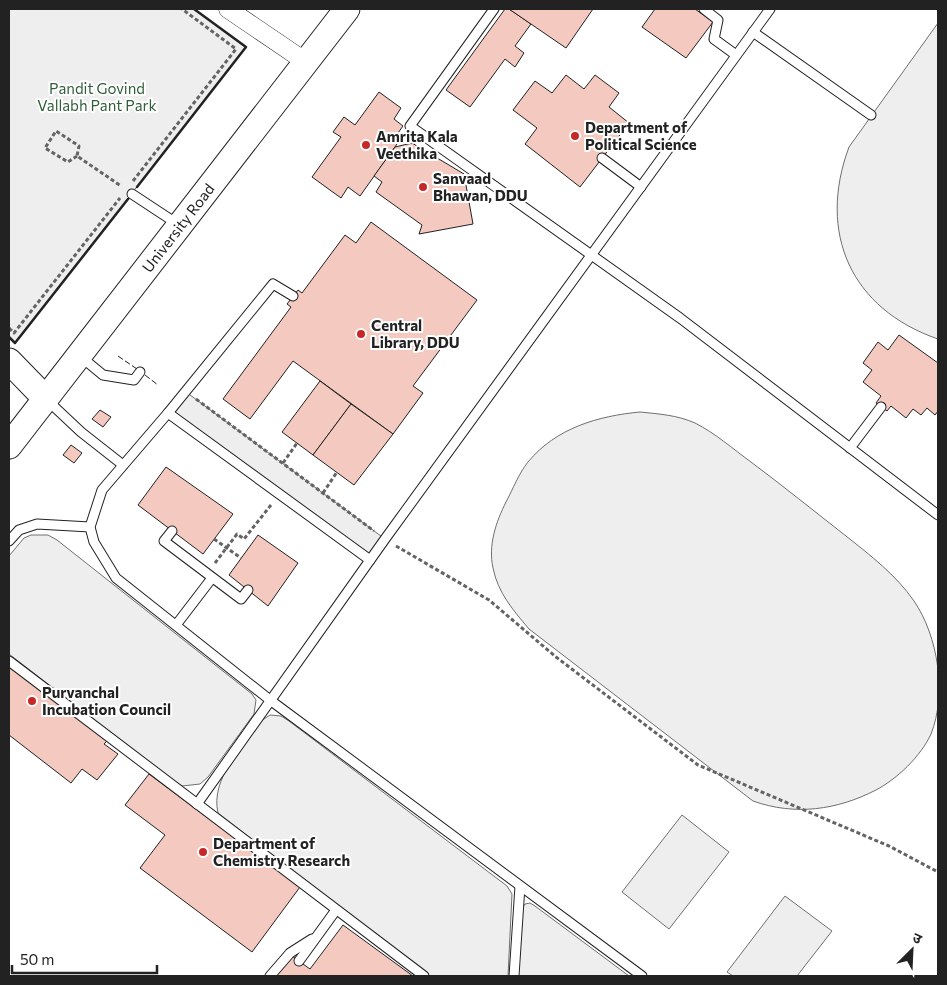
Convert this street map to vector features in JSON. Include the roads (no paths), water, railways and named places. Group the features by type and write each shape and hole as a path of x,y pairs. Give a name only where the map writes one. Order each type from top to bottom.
{"main road":[{"name":"University Road","path":"9,446 347,9"},
{"path":"9,361 46,399"}],"street":[{"path":"228,9 306,62"}],"lane":[{"path":"494,9 467,54 410,126 454,163 592,254 680,318 938,515"},
{"path":"704,9 718,20 714,38 736,55"},
{"path":"198,804 385,539 770,9"},
{"path":"753,32 871,115"},
{"path":"602,158 641,187"},
{"path":"129,192 179,225"},
{"path":"293,296 273,284 186,392 123,464 102,490 90,527 94,542 116,578 270,700 642,976"},
{"path":"80,356 103,375 134,380 140,372"},
{"path":"46,399 81,432 123,464"},
{"path":"850,448 882,406"},
{"path":"168,413 370,560"},
{"path":"9,541 19,530 37,524 90,527"},
{"path":"172,531 164,541 241,599 248,590"},
{"path":"176,625 210,576"},
{"path":"9,661 424,976"},
{"path":"514,976 520,886"},
{"path":"299,961 336,910"},
{"path":"270,976 290,953 317,936"}],"place":[{"name":"Department of Political Science","path":"575,136"},
{"name":"Amrita Kala Veethika","path":"366,145"},
{"name":"Sanvaad Bhawan, DDU","path":"423,187"},
{"name":"Central Library, DDU","path":"361,334"},
{"name":"Purvanchal Incubation Council","path":"32,701"},
{"name":"Department of Chemistry Research","path":"203,852"}],"park label":[{"name":"Pandit Govind Vallabh Pant Park","path":"97,96"}]}
